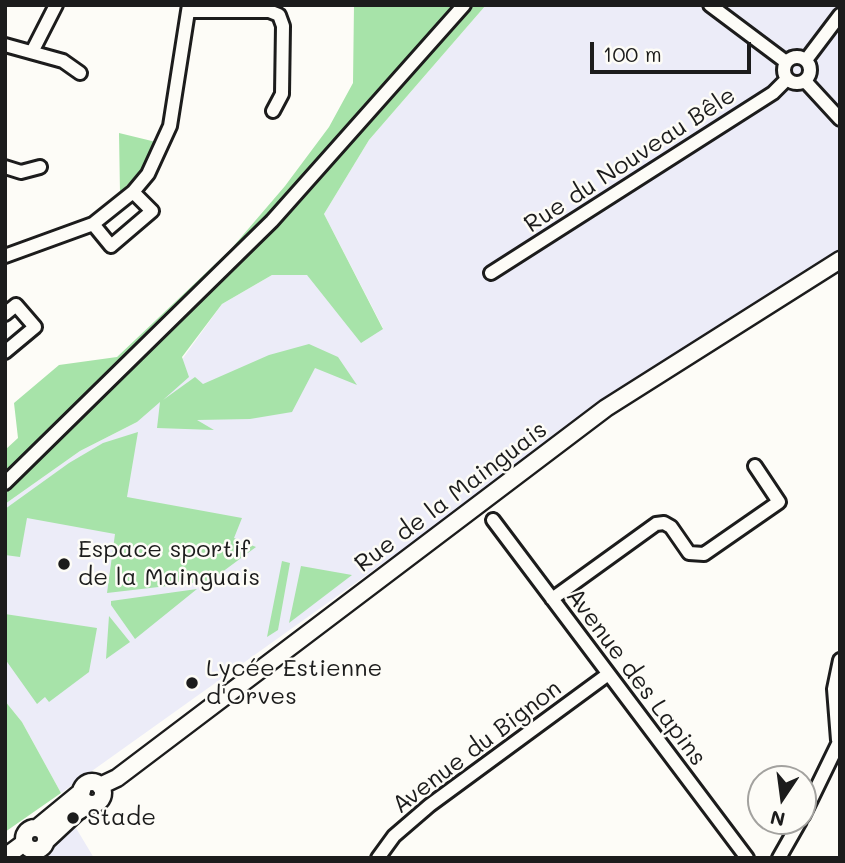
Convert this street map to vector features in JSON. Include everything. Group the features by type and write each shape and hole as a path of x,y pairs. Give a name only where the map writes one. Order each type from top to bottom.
{"street":[{"path":"32,52 56,5"},
{"path":"5,483 272,221 464,5"},
{"path":"710,5 786,62"},
{"path":"5,256 93,224 133,192 148,174 170,126 188,8 269,11 279,15 283,26 282,94 273,111"},
{"path":"806,60 840,15"},
{"path":"5,45 63,61 80,73"},
{"path":"805,81 794,83 787,79 784,71 786,62 794,57 806,60"},
{"path":"805,81 810,71 806,60"},
{"name":"Rue du Nouveau Bêle","path":"491,273 773,93 787,79"},
{"path":"805,81 840,119"},
{"path":"5,167 21,172 40,167"},
{"path":"93,224 111,246 152,211 133,192"},
{"name":"Rue de la Mainguais","path":"32,844 76,812 86,797 101,799 100,786 117,778 607,408 840,260"},
{"path":"5,314 16,305 35,327 5,352"},
{"path":"552,599 656,524 664,523 671,527 689,552 704,554 779,502 755,466"},
{"name":"Avenue des Lapins","path":"493,520 747,858"},
{"path":"817,790 839,740 834,689 840,660"},
{"name":"Avenue du Bignon","path":"379,858 394,836 430,805 607,675"},
{"path":"779,858 792,835"},
{"path":"5,857 32,844"}],"shaded area":[{"path":"486,5 840,5 840,251 563,435 61,793 22,722 5,701 5,504 80,451 137,422 222,304 272,275 307,274 333,304 383,328 324,214 369,140"},
{"path":"76,828 94,858 34,858"}],"green space":[{"path":"354,5 486,5 369,140 324,214 383,329 361,343 307,275 272,275 222,304 182,357 189,377 163,400 195,377 203,384 269,355 309,344 338,357 357,385 315,368 292,412 250,419 197,420 214,430 157,428 160,402 137,422 80,451 5,504 5,450 18,438 14,403 59,365 117,357 231,249 285,186 329,127 353,83"},
{"path":"119,133 156,142 144,166 120,193"},
{"path":"138,432 127,497 242,518 234,538 256,547 210,581 107,593 115,534 27,518 20,557 5,555 5,509 69,463 103,443"},
{"path":"282,561 290,563 278,630 267,637"},
{"path":"301,566 352,575 289,623"},
{"path":"197,589 135,639 111,605 111,601"},
{"path":"5,614 97,628 89,672 49,702 45,697 37,704 5,659"},
{"path":"109,616 130,642 106,659"},
{"path":"5,701 22,722 61,793 5,832"}],"place":[{"name":"Espace sportif de la Mainguais","path":"64,564"},
{"name":"Lycée Estienne d'Orves","path":"192,683"},
{"name":"Stade","path":"73,818"}]}
